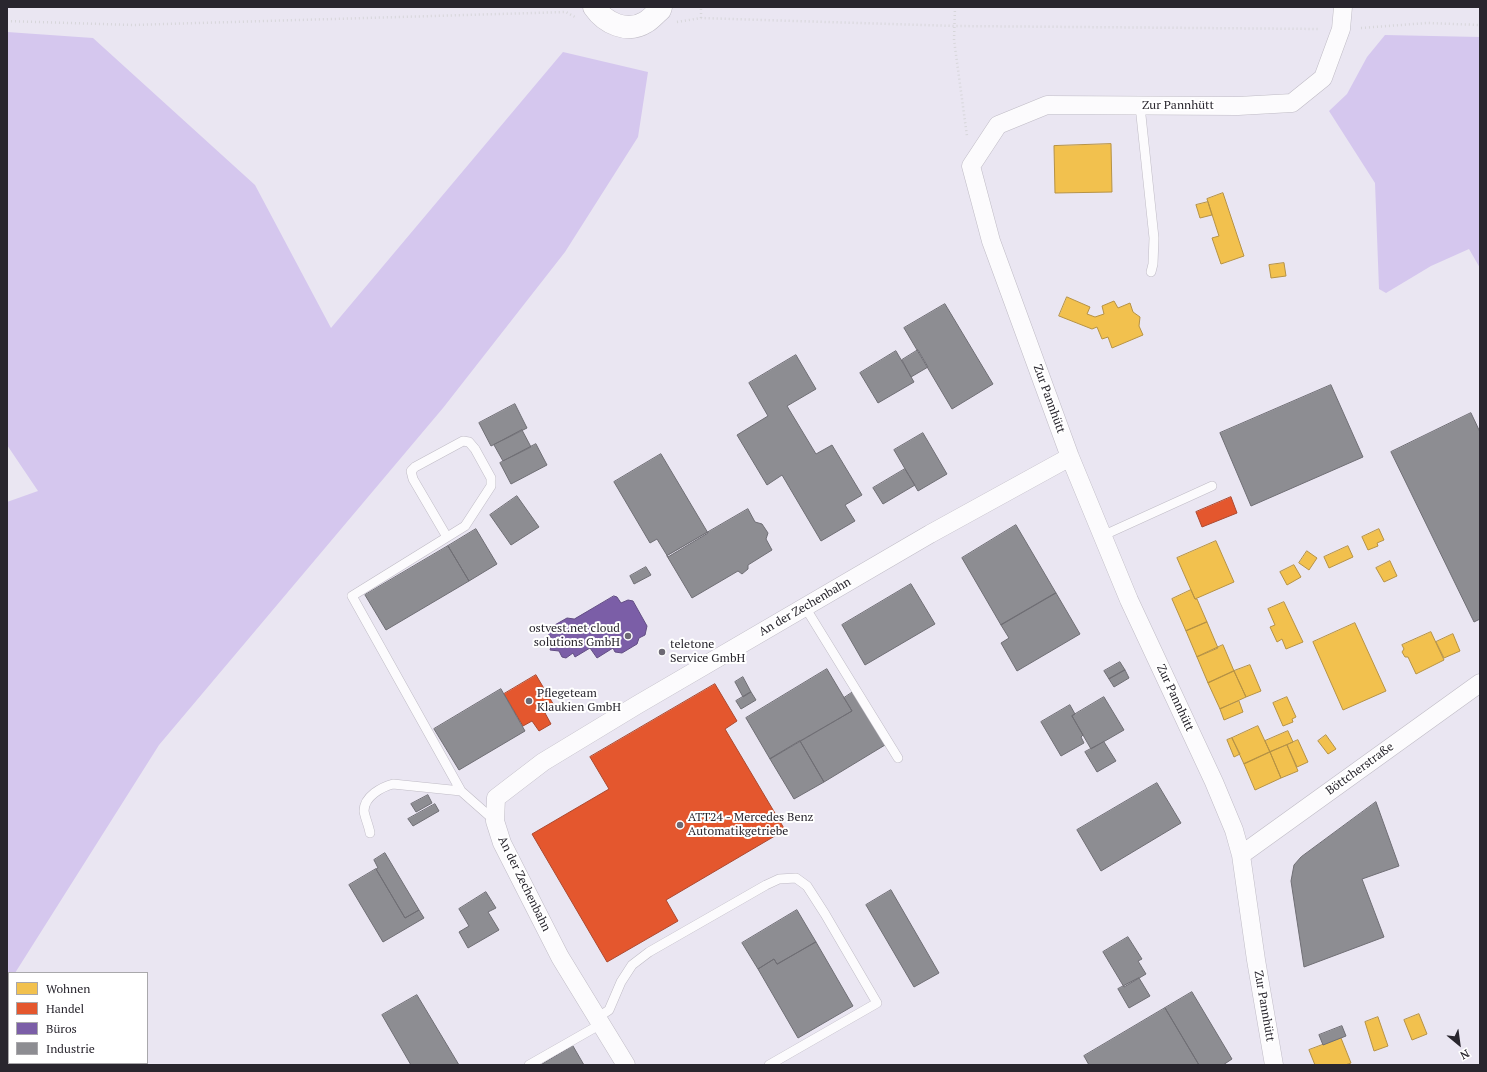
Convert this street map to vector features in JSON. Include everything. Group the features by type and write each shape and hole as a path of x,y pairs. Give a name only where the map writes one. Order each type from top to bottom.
{"main road":[{"path":"594,7 599,15 606,21 618,26 633,27 646,22 660,10 661,7"}],"street":[{"name":"Zur Pannhütt","path":"1274,1065 1256,960 1241,855 1234,830 1214,782 1129,600 1070,458 991,241 971,166 998,125 1047,105 1238,106 1292,103 1323,78 1341,30 1343,7"},
{"name":"An der Zechenbahn","path":"626,1065 556,950 502,843 495,821 496,798 543,762 930,534 1070,458"},
{"name":"Böttcherstraße","path":"1241,855 1480,683"}],"lane":[{"path":"1140,106 1154,238 1153,264 1151,272"},
{"path":"448,537 413,479 411,471 415,467 463,441 469,442 491,478 491,486 465,526 448,537 352,596 461,791 495,821"},
{"path":"1102,536 1212,486"},
{"path":"806,607 898,758"},
{"path":"370,833 364,810 373,794 383,787 394,784 461,791"},
{"path":"529,1065 599,1021 609,1010 621,982 632,965 649,952 766,885 779,879 796,878 808,886 877,1003 769,1065"}],"path":[{"path":"7,21 132,25 556,12 557,7"},
{"path":"701,7 701,18 954,26 1341,30 1427,23 1480,25"},
{"path":"955,7 954,40 971,166"}],"shaded area":[{"path":"7,32 93,38 255,185 331,328 563,52 648,72 638,137 565,252 443,408 159,745 16,972 8,972 7,986 7,502 38,491 7,445"},
{"path":"1385,35 1480,37 1480,268 1469,249 1431,266 1386,293 1379,289 1375,183 1329,111 1347,94 1367,57"}],"building: Wohnen":[{"path":"1111,144 1112,192 1055,193 1054,146"},
{"path":"1223,193 1244,256 1221,264 1212,238 1219,236 1207,199"},
{"path":"1208,202 1212,215 1200,218 1196,205"},
{"path":"1284,263 1286,276 1271,278 1269,265"},
{"path":"1067,297 1090,307 1087,314 1095,317 1104,314 1102,306 1114,301 1118,308 1130,303 1133,312 1140,317 1139,326 1143,335 1112,348 1108,337 1102,339 1097,327 1092,329 1059,316"},
{"path":"1379,529 1384,540 1377,543 1378,546 1368,550 1362,537"},
{"path":"1216,541 1234,582 1195,599 1177,558"},
{"path":"1348,546 1353,557 1329,568 1324,557"},
{"path":"1307,551 1317,558 1309,570 1299,563"},
{"path":"1390,561 1397,576 1384,582 1376,568"},
{"path":"1294,565 1301,577 1287,585 1280,572"},
{"path":"1191,590 1195,599 1197,599 1207,622 1186,631 1172,599"},
{"path":"1284,602 1303,642 1286,649 1282,639 1277,642 1270,627 1275,625 1268,609"},
{"path":"1207,622 1218,648 1197,657 1186,631"},
{"path":"1355,623 1386,691 1343,710 1313,642"},
{"path":"1431,632 1444,660 1416,674 1408,657 1405,657 1402,652 1404,649 1402,645"},
{"path":"1453,634 1460,651 1444,658 1436,642"},
{"path":"1223,645 1234,671 1208,683 1197,657"},
{"path":"1250,665 1261,691 1246,697 1234,671"},
{"path":"1234,671 1246,697 1220,709 1208,683"},
{"path":"1287,697 1296,717 1292,719 1293,722 1283,726 1273,703"},
{"path":"1239,701 1243,712 1224,720 1220,709"},
{"path":"1258,726 1270,752 1244,764 1232,738"},
{"path":"1288,731 1293,742 1270,752 1265,741"},
{"path":"1326,735 1336,749 1328,754 1318,741"},
{"path":"1232,738 1240,754 1234,757 1227,740"},
{"path":"1298,740 1308,762 1297,767 1287,745"},
{"path":"1287,745 1298,771 1281,778 1270,752"},
{"path":"1270,752 1281,778 1255,790 1244,764"},
{"path":"1419,1014 1427,1034 1412,1040 1404,1020"},
{"path":"1378,1017 1388,1046 1374,1051 1365,1022"},
{"path":"1341,1038 1351,1063 1345,1065 1315,1065 1309,1050"}],"building: Handel":[{"path":"1231,497 1237,513 1202,527 1196,512"},
{"name":"Pflegeteam Klaukien GmbH","path":"536,675 555,707 545,713 551,724 539,731 532,721 523,726 504,694"},
{"path":"715,684 737,721 725,729 785,830 666,900 678,921 607,962 532,834 609,789 590,757"}],"building: Büros":[{"path":"614,596 617,597 621,603 628,600 633,601 647,626 645,635 639,638 637,644 622,653 615,652 613,648 597,658 590,648 575,657 573,653 566,658 562,657 559,651 550,650 552,643 554,642 546,630 567,618 574,619"}],"building: Industrie":[{"path":"945,304 993,384 952,409 904,328"},
{"path":"918,350 928,367 911,377 902,360"},
{"path":"896,351 914,382 878,403 860,373"},
{"path":"796,355 816,389 787,406 816,454 832,445 862,495 845,505 855,521 821,541 782,475 767,485 737,435 768,416 749,383"},
{"path":"1331,385 1363,457 1251,506 1220,433"},
{"path":"515,404 527,428 491,446 479,423"},
{"path":"1471,413 1480,432 1480,619 1474,622 1391,452"},
{"path":"522,430 531,447 503,461 494,445"},
{"path":"923,433 947,474 918,491 894,450"},
{"path":"536,444 547,465 511,484 500,463"},
{"path":"661,454 708,533 668,557 657,539 650,543 614,482"},
{"path":"905,469 915,485 883,504 873,488"},
{"path":"517,496 539,527 511,545 490,515"},
{"path":"748,509 755,522 762,524 768,533 766,539 772,550 748,565 748,569 742,574 738,571 692,598 667,556"},
{"path":"1016,525 1056,593 1001,625 962,558"},
{"path":"476,529 497,564 469,581 448,546"},
{"path":"448,546 469,581 386,630 365,595"},
{"path":"646,567 651,575 634,584 630,576"},
{"path":"911,584 935,624 865,665 842,625"},
{"path":"1056,593 1080,634 1017,671 1001,643 1009,638 1001,625"},
{"path":"1120,662 1125,670 1109,679 1104,671"},
{"path":"827,669 852,711 770,759 746,718"},
{"path":"1125,670 1129,678 1114,687 1109,679"},
{"path":"743,677 751,692 743,697 735,682"},
{"path":"501,689 525,731 459,770 434,729"},
{"path":"751,692 756,700 741,709 736,701"},
{"path":"853,692 885,745 824,782 800,741 852,711 844,698"},
{"path":"1104,697 1124,730 1091,749 1072,716"},
{"path":"1070,705 1075,714 1072,716 1083,735 1081,737 1084,743 1061,756 1041,722"},
{"path":"800,741 824,782 794,799 770,759"},
{"path":"1104,742 1116,761 1097,772 1085,752"},
{"path":"1157,783 1181,823 1101,871 1077,830"},
{"path":"428,795 432,803 416,812 411,804"},
{"path":"1376,802 1399,866 1362,879 1384,937 1304,967 1291,881 1294,865 1301,857"},
{"path":"435,804 439,811 413,826 408,819"},
{"path":"385,853 419,910 405,918 376,869 378,868 374,860"},
{"path":"376,869 405,918 419,910 424,918 383,942 349,885"},
{"path":"891,890 939,973 914,987 866,905"},
{"path":"486,892 496,908 488,912 499,930 468,948 459,932 469,926 459,909"},
{"path":"797,910 816,942 777,964 774,959 758,969 742,943"},
{"path":"1128,937 1142,959 1138,961 1146,974 1124,987 1103,952"},
{"path":"816,942 853,1006 798,1038 758,969 774,959 777,964"},
{"path":"1139,978 1150,996 1129,1008 1118,989"},
{"path":"1192,992 1232,1059 1223,1065 1199,1065 1165,1008"},
{"path":"417,995 459,1065 411,1065 382,1015"},
{"path":"1165,1008 1199,1065 1089,1065 1084,1056"},
{"path":"1342,1026 1346,1036 1323,1045 1319,1035"},
{"path":"573,1046 584,1065 541,1065"}],"place":[{"name":"ostvest.net cloud solutions GmbH","path":"628,636"},
{"name":"teletone Service GmbH","path":"662,652"},
{"name":"Pflegeteam Klaukien GmbH","path":"529,701"},
{"name":"ATT24 - Mercedes Benz Automatikgetriebe","path":"680,825"}]}
